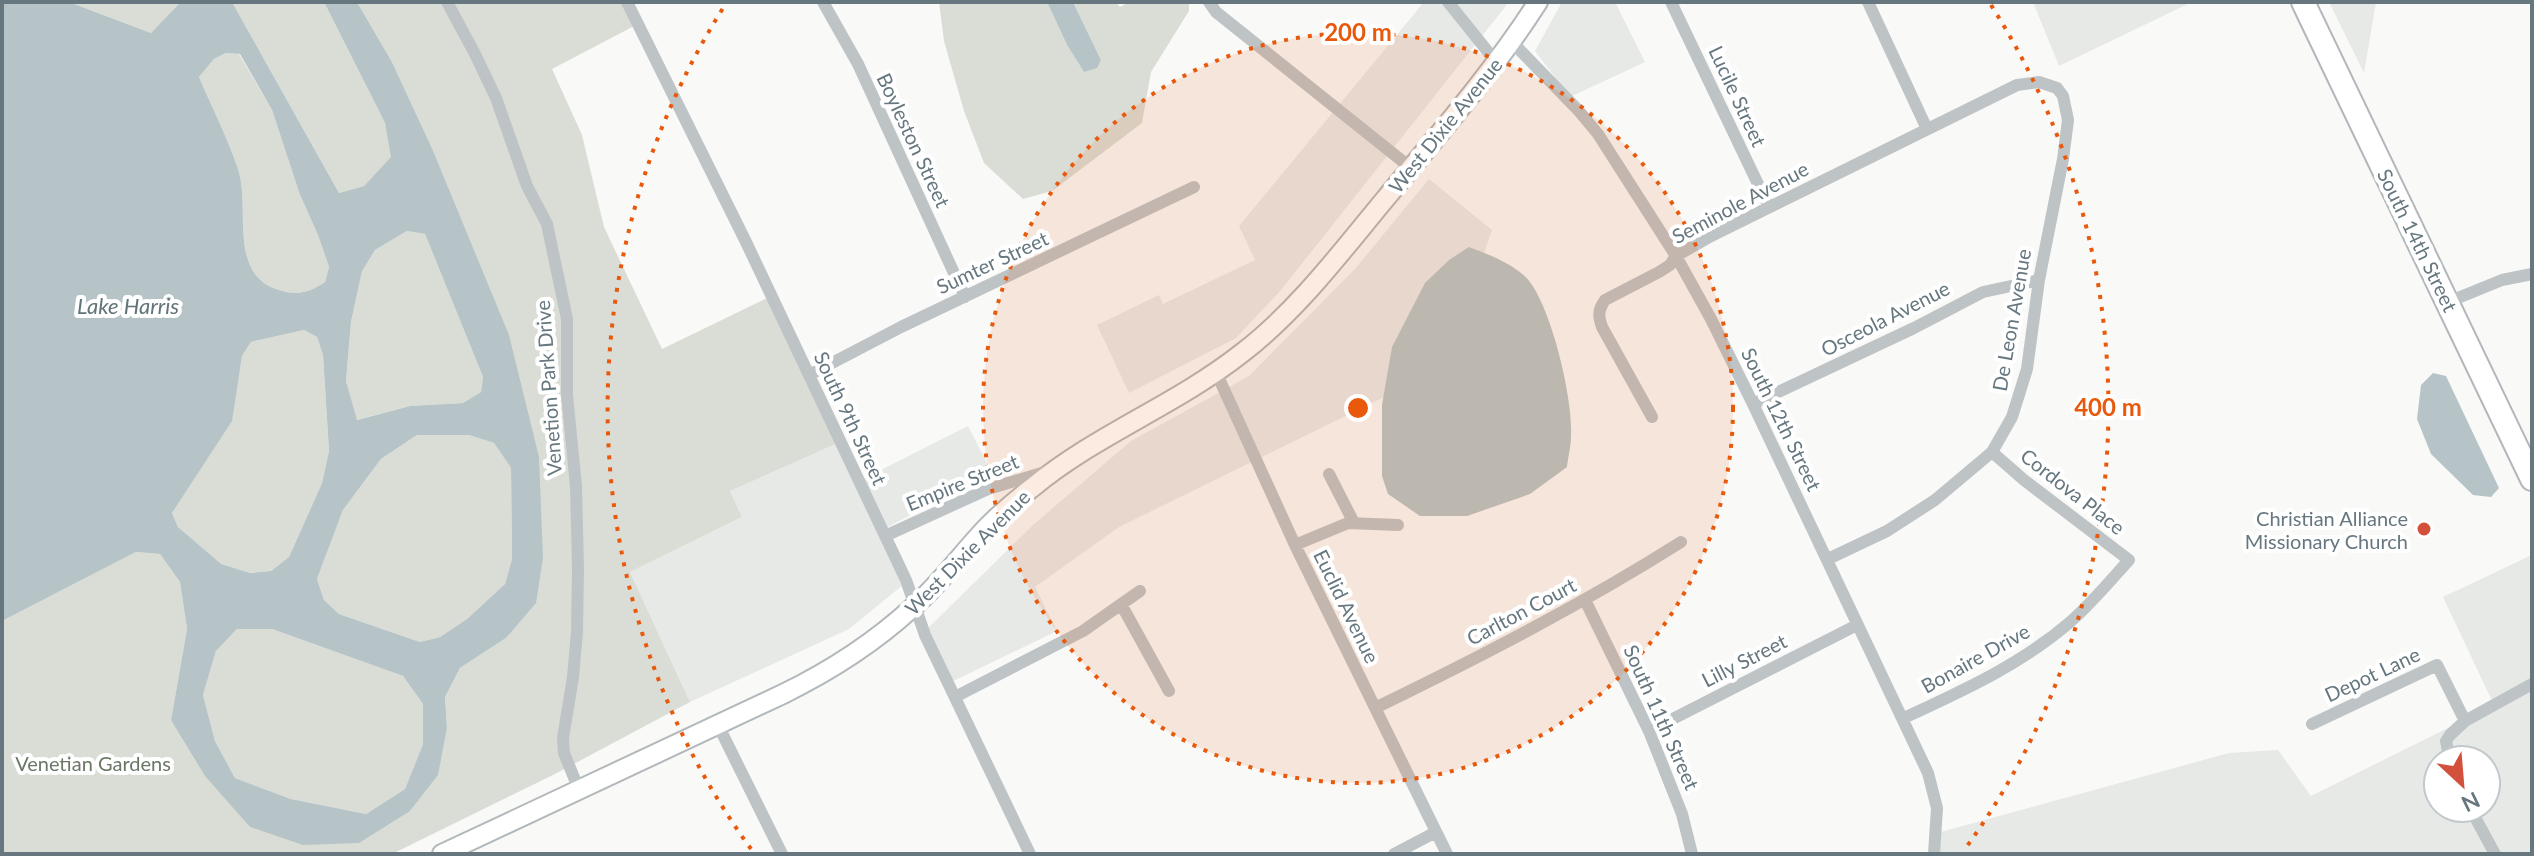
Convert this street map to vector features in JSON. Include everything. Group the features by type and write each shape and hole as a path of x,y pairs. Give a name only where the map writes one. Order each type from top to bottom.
{"highway":[{"name":"South 14th Street","path":"2303,2 2532,479"}],"main road":[{"name":"West Dixie Avenue","path":"442,854 830,670 876,639 914,606 988,526 1056,469 1102,438 1216,372 1253,344 1296,304 1497,63 1538,2"}],"street":[{"name":"Venetion Park Drive","path":"447,2 496,98 527,186 547,224 567,319 567,395 576,486 578,581 573,677 563,738 564,753 579,790"},
{"name":"South 9th Street","path":"627,2 746,242 906,580 925,635 1030,854"},
{"name":"Boyleston Street","path":"823,2 858,64 965,297"},
{"path":"1209,2 1216,12 1411,168"},
{"path":"1448,2 1497,63"},
{"name":"Lucile Street","path":"1671,2 1769,207"},
{"path":"1868,2 1927,129"},
{"name":"South 12th Street","path":"1512,42 1598,134 1676,256 1711,319 1904,718 1934,791 1937,832 1934,854"},
{"name":"De Leon Avenue","path":"1828,559 1908,519 1958,482 1992,452 2012,417 2023,386 2068,120 2063,96 2051,84 2039,82 2015,86"},
{"name":"Seminole Avenue","path":"1652,417 1602,327 1598,316 1605,300 1670,265 1676,256 1769,207 2015,86"},
{"name":"Sumter Street","path":"809,375 1194,187"},
{"path":"2448,302 2502,280 2532,274"},
{"name":"Osceola Avenue","path":"1753,404 1914,328 1974,296 2003,286 2039,280"},
{"name":"Euclid Avenue","path":"1216,372 1295,545 1447,854"},
{"name":"Cordova Place","path":"1992,452 2129,560"},
{"name":"Empire Street","path":"885,536 988,489 1056,469"},
{"path":"1329,474 1354,523"},
{"path":"1295,545 1325,531 1354,523 1398,525"},
{"name":"Carlton Court","path":"1375,708 1491,651 1585,600 1681,542"},
{"name":"Bonaire Drive","path":"1904,718 2008,667 2048,640 2090,604 2129,560"},
{"path":"955,697 1083,631 1140,591"},
{"name":"South 11th Street","path":"1585,600 1649,731 1682,814 1692,854"},
{"path":"1121,604 1169,691"},
{"name":"Lilly Street","path":"1649,731 1857,625"},
{"name":"Depot Lane","path":"2312,724 2437,665 2465,721"},
{"path":"2447,744 2450,735 2465,721 2532,684"},
{"path":"718,725 780,851 765,854"},
{"path":"2479,824 2495,854"},
{"path":"1394,854 1436,832"}],"shaded area":[{"path":"1424,2 1509,2 1281,290 1236,338 1129,393 1097,325 1159,295 1163,304 1255,260 1239,226"},
{"path":"1562,2 1615,2 1645,62 1570,97 1535,51"},
{"path":"2033,2 2192,2 2059,66"},
{"path":"2329,2 2376,2 2364,73"},
{"path":"1429,179 1492,230 1484,253 1469,247 1392,347 1384,397 1119,527 1035,587 1057,631 943,686 919,637 1032,526 1131,441 1249,376 1355,269"},
{"path":"968,426 992,473 880,531 904,584 849,629 690,702 630,572 742,517 730,491 838,443 859,481"},
{"path":"2532,555 2532,854 1935,854 1937,833 2229,753 2278,750 2311,796 2494,705 2443,597"}],"green space":[{"path":"69,2 181,2 182,3 151,33"},
{"path":"232,2 324,2 385,123 392,157 364,186 339,193"},
{"name":"Venetian Gardens","path":"357,2 627,2 638,24 552,69 582,135 604,227 662,349 769,297 838,443 730,491 742,517 630,572 690,702 555,774 392,854 2,854 2,621 136,552 160,554 180,582 187,629 171,720 250,827 410,811 437,775 447,728 445,697 460,668 506,638 543,558 431,146 392,62"},
{"path":"939,2 1047,2 1067,45 1084,72 1101,60 1073,2 1116,2 1120,7 1129,2 1189,2 1189,11 1151,72 1142,123 1052,191 1023,199 984,163 964,111 944,41"},
{"path":"226,53 239,54 272,110 300,195 318,235 329,267 325,282 309,291 279,290 263,282 252,270 244,238 238,169 199,77 214,59"},
{"path":"407,231 425,234 483,377 481,392 463,403 410,406 356,420 346,381 351,322 362,270 375,250"},
{"path":"304,330 317,337 323,355 329,451 322,483 289,557 271,571 249,573 220,564 178,527 172,513 231,421 242,356 251,342"},
{"path":"417,435 469,435 494,443 511,468 512,559 505,584 467,619 440,637 420,642 339,614 324,600 317,579 343,510 381,459"},
{"name":"Venetian Gardens","path":"237,629 272,629 403,676 423,704 423,744 405,789 366,814 291,799 235,778 215,741 203,695 216,651"}],"water":[{"name":"Lake Harris","path":"2,2 69,2 151,33 181,2 232,2 339,193 364,186 391,157 385,123 324,2 357,2 392,62 431,146 509,335 539,457 543,558 536,603 506,638 460,668 445,697 447,728 438,775 410,811 359,843 303,845 250,827 205,776 171,720 187,629 180,582 160,554 136,552 2,621","holes":["226,53 240,54 272,110 300,195 329,267 325,282 314,288 298,293 279,290 263,282 252,270 244,238 238,169 199,77 214,59","407,231 425,234 483,377 481,392 463,403 410,406 357,420 346,381 351,322 362,271 375,250","304,330 317,337 323,355 329,451 322,483 289,557 271,571 250,573 221,564 178,527 172,513 232,421 242,356 251,342","417,435 469,435 494,443 511,468 512,559 505,584 467,619 440,637 420,642 339,614 324,600 317,579 343,510 381,459","237,629 272,629 403,676 423,704 423,744 405,789 366,814 291,799 235,778 215,741 203,695 216,651"]},
{"path":"1047,2 1073,2 1101,60 1097,68 1084,72 1067,45"},
{"path":"1469,247 1520,272 1540,299 1560,358 1569,401 1571,436 1567,467 1530,494 1467,516 1420,516 1388,494 1382,476 1382,405 1392,347 1425,283 1449,260"},
{"path":"2433,373 2446,376 2499,488 2491,497 2473,495 2431,454 2417,419 2421,385"}],"place":[{"name":"Christian Alliance Missionary Church","path":"2424,529"}]}
